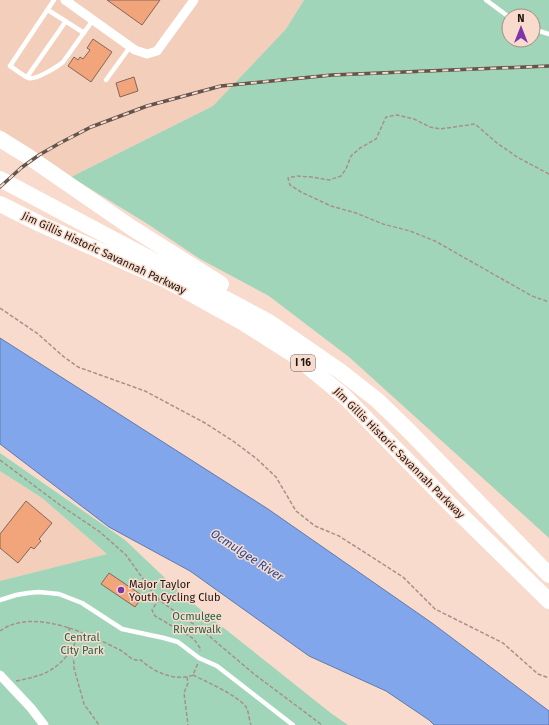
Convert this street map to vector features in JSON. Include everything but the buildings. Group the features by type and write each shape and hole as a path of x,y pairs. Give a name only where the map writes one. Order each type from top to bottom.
{"highway":[{"path":"0,139 35,161 132,228 234,293 269,322"},
{"name":"Jim Gillis Historic Savannah Parkway","path":"0,180 269,322 340,371 377,400 549,575"},
{"name":"Jim Gillis Historic Savannah Parkway","path":"0,204 40,224 168,281 242,322 294,355 344,396 549,602"},
{"path":"0,212 40,224"}],"street":[{"path":"65,0 130,47 147,54 157,51 194,0"},
{"path":"0,675 44,725"}],"lane":[{"path":"54,0 10,66 26,76 34,78 63,62 92,20"},
{"path":"486,0 501,11"},
{"path":"48,10 84,33"},
{"path":"26,76 66,21"},
{"path":"106,80 130,47"},
{"path":"0,600 28,592 59,594 82,603 122,630 178,642 199,658 216,666 293,725"}],"path":[{"path":"549,174 497,143 475,124 440,129 430,127 414,119 396,115 386,117 376,139 360,148 351,156 346,169 341,176 329,180 297,176 288,178 290,185 308,196 331,206 383,224 410,231 435,241 532,296 549,302"},
{"path":"0,308 38,334 78,367 145,391 205,423 233,441 257,459 276,477 296,511 315,526 339,536 404,577 435,609 503,643 538,674 549,678"},
{"path":"0,460 60,505 100,532 126,554 151,590 163,603 202,630 254,674 322,725"},
{"path":"0,631 8,625 30,622 55,623 68,626 125,653 132,660 141,660 146,665 158,672 170,676 180,677 193,675 198,666 200,648 194,639 155,616 152,610 159,599"},
{"path":"68,626 75,642"},
{"path":"8,683 51,671 62,662 73,648 75,642 84,634"},
{"path":"73,648 74,668 84,704 99,725"},
{"path":"193,675 217,686 247,708 250,724"},
{"path":"187,677 188,683 184,693 188,725"}],"shaded area":[{"path":"0,0 304,0 286,29 213,106 71,177 0,129"},
{"path":"0,471 42,498 107,554 0,581"}],"green space":[{"path":"304,0 549,0 549,538 349,357 269,296 200,259 146,223 71,177 213,106 286,29"},
{"name":"Central City Park","path":"0,453 125,540 185,597 332,714 348,725 0,725 0,581 107,554 42,498 0,471"}],"water":[{"name":"Ocmulgee River","path":"0,338 268,509 432,623 549,711 549,725 434,725 386,691 309,656 190,571 109,527 0,444"}],"railway":[{"path":"0,187 21,168 39,155 91,127 147,106 221,86 332,75 549,66"}],"place":[{"name":"Major Taylor Youth Cycling Club","path":"121,590"}],"park label":[{"name":"Ocmulgee Riverwalk","path":"197,622"}]}
